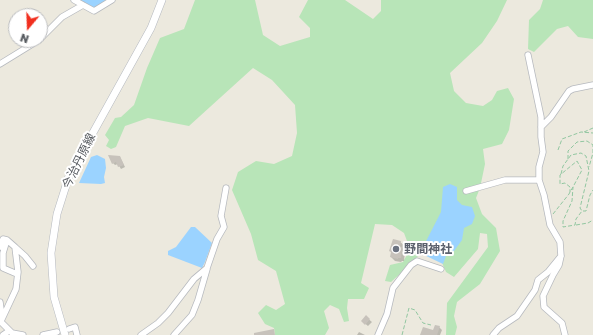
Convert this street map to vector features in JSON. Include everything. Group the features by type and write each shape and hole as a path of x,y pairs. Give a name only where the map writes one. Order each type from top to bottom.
{"main road":[{"name":"今治丹原線","path":"67,332 54,297 51,253 56,214 69,176 151,28 162,0"}],"street":[{"path":"74,0 94,11 112,0"},
{"path":"48,30 62,17 83,5"},
{"path":"0,64 25,48"},
{"path":"528,55 541,117 543,152 539,168 539,180 544,195 550,225 560,242 561,256 559,265 543,296 544,306 562,323 565,335"},
{"path":"541,127 551,117 569,91 593,86"},
{"path":"466,191 505,180 539,180"},
{"path":"174,335 192,315 207,268 224,227 221,216 226,188"},
{"path":"0,247 3,239 6,240"},
{"path":"6,240 15,247 33,266"},
{"path":"6,240 3,253 3,268 17,274"},
{"path":"1,320 16,289 17,274 15,247"},
{"path":"493,335 499,328 517,316 535,290 538,280 548,272 561,256"},
{"path":"378,335 387,314 393,288 411,266 417,261 441,268"},
{"path":"141,335 158,323 168,313 194,278 207,268"},
{"path":"0,302 1,320 12,333 23,335"},
{"path":"67,332 75,327 77,335"},
{"path":"3,335 10,330"},
{"path":"43,335 57,332"}],"path":[{"path":"558,150 562,139 593,128"},
{"path":"583,132 593,133"},
{"path":"568,159 568,151 577,142 586,141 593,145 588,167"},
{"path":"570,192 570,188 565,182 560,184 560,175 563,166 571,155 581,153 586,156 589,171 580,208 582,211"},
{"path":"551,218 574,187 582,170 577,161 561,174"},
{"path":"574,187 572,201 563,221 563,227 588,223 593,220"},
{"path":"575,225 576,219 582,211 586,211 587,203 593,190"},
{"path":"402,335 408,308 415,310 423,323 430,325"}],"green space":[{"path":"195,0 255,0 263,35 280,46 310,37 310,28 299,17 308,0 345,0 373,19 381,11 381,0 507,0 497,21 482,43 450,73 454,91 466,103 483,106 492,100 497,91 508,88 514,99 509,130 502,144 483,149 485,164 480,188 476,198 482,214 496,228 500,251 480,284 457,302 454,316 457,327 455,335 446,335 447,303 488,247 487,234 480,233 478,249 454,277 446,272 431,243 391,282 385,281 390,265 403,262 410,249 404,233 392,225 375,224 361,283 369,288 364,299 348,299 347,308 349,321 344,322 339,309 330,305 324,311 329,328 325,335 275,335 274,328 265,324 258,313 266,305 276,310 285,304 276,271 258,260 251,234 232,190 238,172 256,161 274,164 292,156 297,133 295,105 272,80 253,68 189,126 148,118 125,126 116,147 111,149 106,146 109,140 105,135 115,118 121,117 134,105 147,68 160,38 184,29"},
{"path":"543,0 593,0 593,39 578,37 568,26 557,29 534,52 528,49 529,20 540,9"}],"water":[{"path":"97,155 105,159 105,183 79,183 91,157"},
{"path":"450,184 457,187 457,200 462,205 472,207 475,216 472,224 464,228 462,240 454,251 446,256 443,264 420,253 441,212 443,187"},
{"path":"191,227 195,227 212,243 202,268 168,255 168,251 176,247"}],"building":[{"path":"108,155 120,156 124,165 118,167 116,162 112,164"},
{"name":"野間神社","path":"393,239 401,241 401,258 398,259 390,257 391,252 389,251"},
{"path":"366,315 370,319 365,325 361,321"},
{"path":"435,325 440,326 437,335 420,335 423,327 433,330"},
{"path":"274,329 275,335 254,335 254,333"}],"waterway":[{"path":"85,0 95,5 103,0"}],"place":[{"name":"野間神社","path":"396,249"}]}
